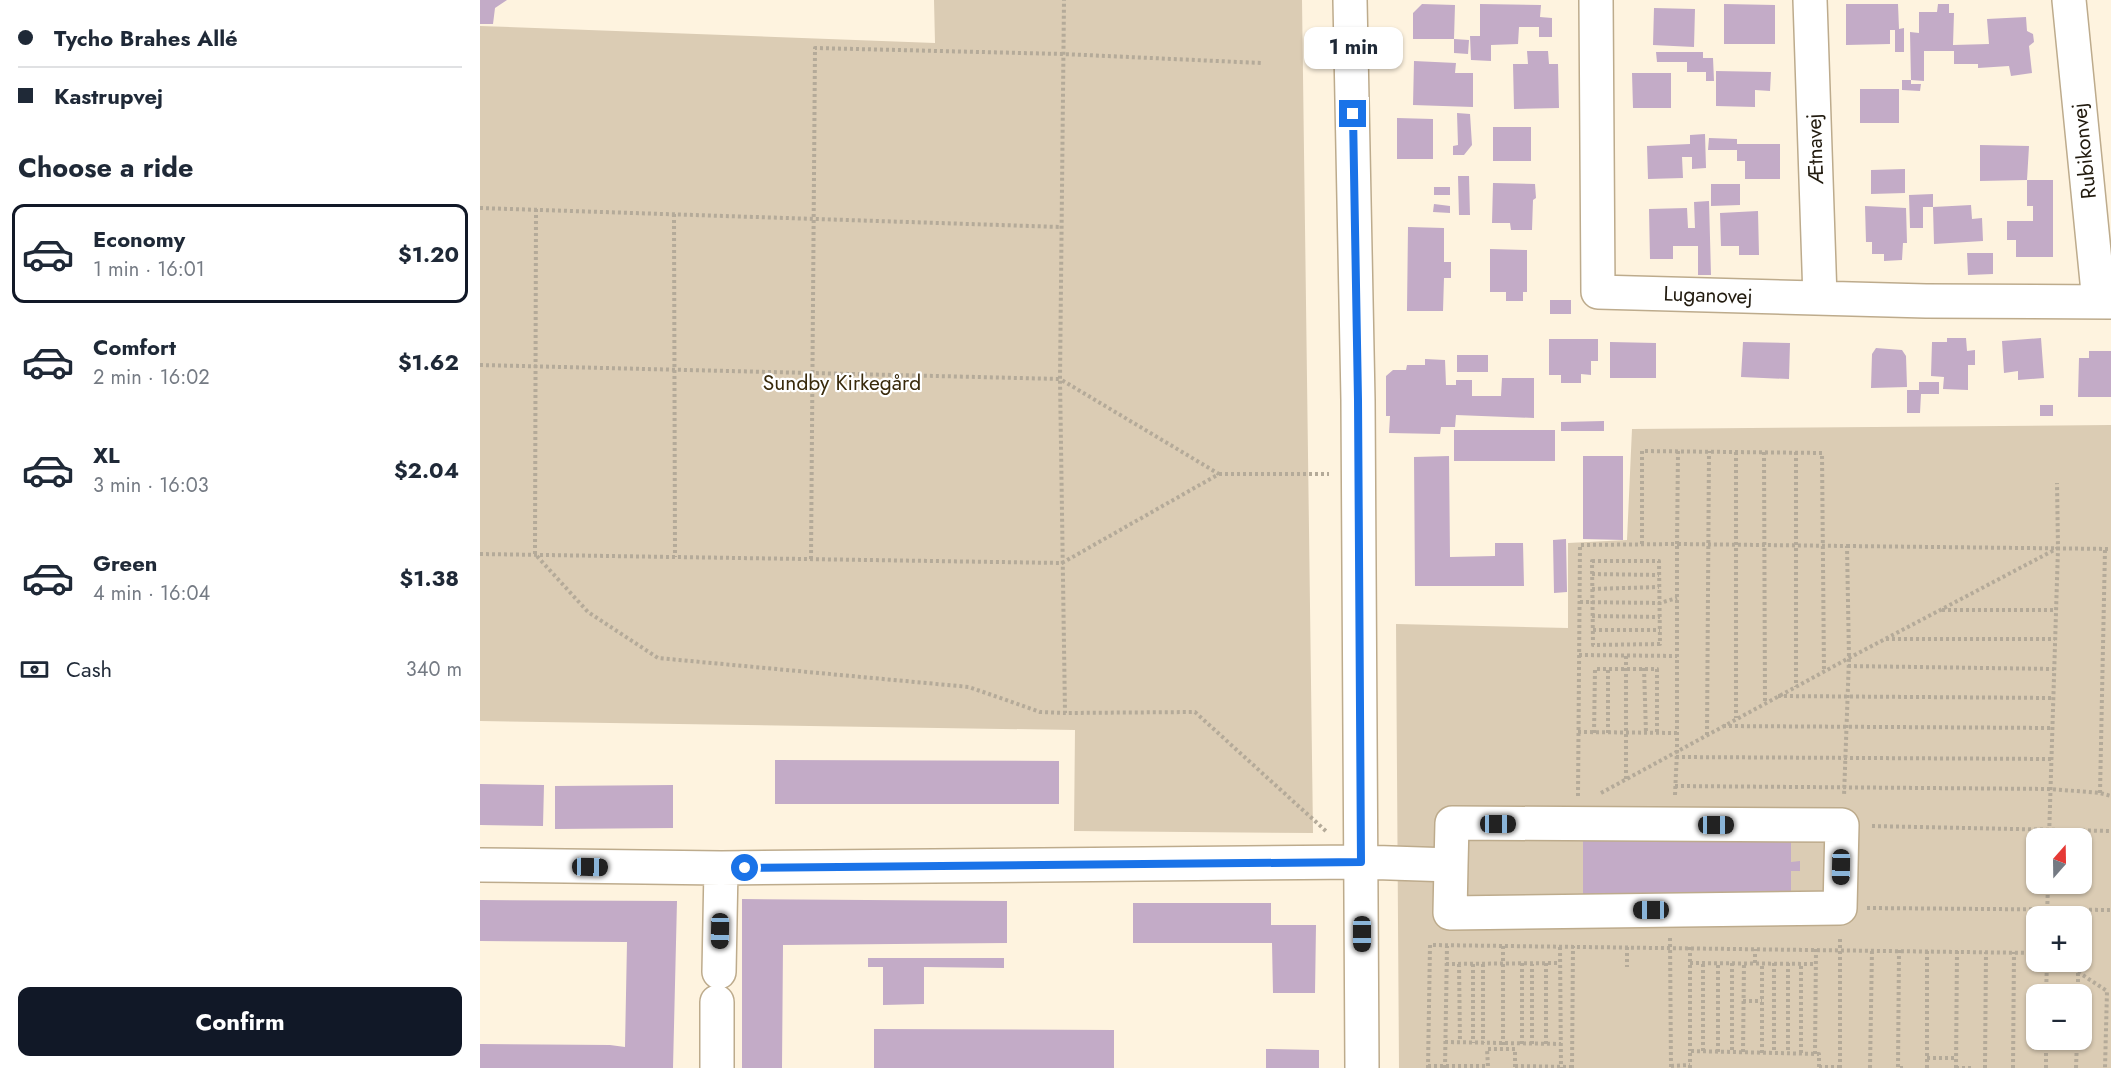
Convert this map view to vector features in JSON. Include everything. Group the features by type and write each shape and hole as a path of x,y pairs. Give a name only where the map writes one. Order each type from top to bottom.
{"street":[{"path":"1350,0 1359,474 1362,1068"},
{"name":"Luganovej","path":"1596,0 1598,292 2105,302"},
{"name":"Ætnavej","path":"1810,0 1820,298"},
{"name":"Rubikonvej","path":"2069,0 2105,302"},
{"path":"1452,823 1545,824 1842,825 1840,908 1450,913 1452,823"},
{"path":"480,865 722,868 1361,862 1451,865"},
{"path":"717,1068 722,868"}],"path":[{"path":"1064,0 1060,379 1065,713"},
{"path":"811,559 815,48 1063,54 1261,63"},
{"path":"480,208 1061,227"},
{"path":"536,209 535,554 588,612 658,658 969,687 1040,712 1195,712 1361,862"},
{"path":"674,214 675,556"},
{"path":"480,364 1060,379 1219,474"},
{"path":"1642,544 1642,451 1822,453 1824,671"},
{"path":"1673,825 1677,751 1678,451"},
{"path":"1707,735 1709,451"},
{"path":"1736,452 1736,719"},
{"path":"1764,452 1765,703"},
{"path":"1796,452 1796,687"},
{"path":"480,554 1062,563 1219,474 1359,474"},
{"path":"2049,828 2058,548 2057,483"},
{"path":"1545,824 1578,806 1580,545 2111,549"},
{"path":"1847,546 1849,658 1842,825 2026,829"},
{"path":"1597,795 1777,696 2058,548"},
{"path":"2100,793 2105,549"},
{"path":"1592,561 1659,561 1660,644 1593,645 1592,574 1592,561"},
{"path":"1592,574 1659,575"},
{"path":"1592,589 1659,588"},
{"path":"1580,602 1660,603 1677,598"},
{"path":"1941,610 2056,610"},
{"path":"1592,616 1660,617"},
{"path":"1593,630 1660,630"},
{"path":"1886,639 2055,639"},
{"path":"1579,655 1677,656"},
{"path":"1626,656 1626,779"},
{"path":"1848,666 2054,669"},
{"path":"1594,733 1595,669 1608,668 1657,669 1657,733"},
{"path":"1608,668 1608,733"},
{"path":"1644,668 1646,733"},
{"path":"1777,696 2053,698"},
{"path":"1723,726 2052,728"},
{"path":"1578,732 1677,733"},
{"path":"1676,757 2051,759"},
{"path":"1675,786 2050,789 2111,796"},
{"path":"2092,831 2111,831"},
{"path":"1690,1051 1819,1054 1819,1067 1840,1067 1840,908 2026,911"},
{"path":"1670,910 1671,1067 1690,1067 1690,947"},
{"path":"2092,910 2111,910"},
{"path":"1445,1042 1483,1043 1515,1049 1515,1067 1572,1068 1574,911"},
{"path":"1561,1044 1522,1044 1487,1049 1488,1067 1428,1067 1430,945 2026,953"},
{"path":"1445,1067 1447,946"},
{"path":"1503,946 1503,1046"},
{"path":"1560,947 1561,1067"},
{"path":"1627,947 1627,967"},
{"path":"1755,949 1755,963"},
{"path":"1815,1054 1816,949"},
{"path":"1870,1068 1872,950"},
{"path":"1899,950 1898,1068 1903,1068"},
{"path":"1927,951 1927,1068"},
{"path":"1957,951 1956,1068 1972,1068"},
{"path":"1985,1068 1986,952"},
{"path":"2013,1068 2014,952"},
{"path":"1522,963 1522,1044"},
{"path":"1546,963 1546,1044"},
{"path":"1446,964 1560,963"},
{"path":"1690,963 1815,963"},
{"path":"1703,963 1703,1051"},
{"path":"1718,963 1718,1052"},
{"path":"1732,963 1732,1052"},
{"path":"1743,1052 1744,963"},
{"path":"1762,963 1762,1053"},
{"path":"1774,963 1774,1053"},
{"path":"1788,963 1788,1053"},
{"path":"1801,963 1801,1053"},
{"path":"1459,964 1460,1042"},
{"path":"1473,964 1473,1043"},
{"path":"1483,964 1483,1043"},
{"path":"1532,964 1532,1044"},
{"path":"2078,972 2078,984"},
{"path":"2078,972 2107,991 2105,1068"},
{"path":"1743,1001 1762,1001"},
{"path":"2046,1050 2046,1068"},
{"path":"2076,1068 2077,1050"},
{"path":"1927,1058 1956,1058"}],"green space":[{"name":"Sundby Kirkegård","path":"934,0 1302,0 1313,833 1074,831 1075,730 480,721 480,26 935,43"},
{"path":"2111,425 2111,1068 1399,1068 1396,624 1568,628 1568,543 1627,540 1632,429"}],"building":[{"path":"480,0 507,0 495,8 493,24 480,24"},
{"path":"1422,4 1455,5 1454,39 1413,39 1413,13"},
{"path":"1480,4 1541,5 1540,17 1552,18 1552,37 1539,37 1539,27 1519,27 1518,44 1491,45 1491,61 1471,60 1470,36 1480,36"},
{"path":"1724,4 1775,5 1775,44 1724,44"},
{"path":"1846,4 1898,4 1899,29 1904,28 1904,52 1895,52 1895,30 1890,30 1890,44 1846,45"},
{"path":"1938,4 1949,4 1949,13 1954,13 1953,45 1989,44 1987,19 2026,17 2027,31 2033,34 2034,42 2029,46 2032,73 2011,76 2009,66 1978,68 1978,64 1954,64 1954,51 1924,51 1924,81 1911,80 1910,32 1919,33 1919,12 1937,12"},
{"path":"1654,8 1695,9 1694,47 1653,45"},
{"path":"1454,39 1469,40 1468,54 1454,53"},
{"path":"1527,51 1548,51 1549,64 1558,64 1559,108 1514,109 1513,64 1528,64"},
{"path":"1656,52 1703,52 1703,58 1713,58 1714,81 1706,81 1706,72 1687,72 1687,62 1657,62"},
{"path":"1414,61 1456,63 1455,73 1473,73 1473,107 1413,105"},
{"path":"1716,71 1771,72 1770,91 1755,90 1755,107 1716,106"},
{"path":"1632,73 1671,73 1671,108 1633,108"},
{"path":"1902,80 1911,80 1911,84 1921,84 1920,91 1902,90"},
{"path":"1860,89 1899,89 1899,123 1860,123"},
{"path":"1457,113 1470,114 1472,145 1464,155 1453,155 1453,146 1458,145"},
{"path":"1397,118 1433,119 1433,159 1397,159"},
{"path":"1493,127 1531,127 1531,161 1493,161"},
{"path":"1705,134 1706,168 1692,169 1692,157 1682,157 1683,178 1648,179 1647,146 1690,144 1690,135"},
{"path":"1709,138 1737,139 1737,144 1780,144 1780,179 1745,179 1745,161 1737,161 1737,150 1708,150"},
{"path":"1980,145 2029,146 2027,180 1980,181"},
{"path":"1905,169 1905,193 1871,194 1871,170"},
{"path":"1458,176 1469,176 1470,215 1459,215"},
{"path":"2027,180 2053,180 2053,257 2016,257 2016,240 2007,240 2007,221 2033,221 2033,206 2027,206"},
{"path":"1493,183 1535,184 1536,198 1533,200 1532,230 1511,230 1510,223 1492,223"},
{"path":"1711,184 1740,184 1740,205 1711,206"},
{"path":"1434,187 1450,187 1450,195 1434,195"},
{"path":"1933,194 1933,207 1923,207 1923,228 1910,228 1909,195"},
{"path":"1709,201 1711,275 1698,275 1698,246 1673,246 1673,259 1650,259 1649,209 1687,208 1688,228 1695,228 1694,202"},
{"path":"1434,204 1450,206 1450,213 1433,212"},
{"path":"1971,205 1972,219 1982,218 1983,241 1934,244 1933,207"},
{"path":"1865,206 1906,208 1907,243 1903,243 1902,260 1884,261 1884,254 1872,254 1872,242 1866,242"},
{"path":"1758,211 1759,255 1739,255 1739,246 1721,246 1720,213"},
{"path":"1408,227 1444,228 1444,262 1451,262 1451,278 1444,278 1443,311 1407,311"},
{"path":"1490,249 1527,250 1527,292 1523,292 1523,301 1506,301 1506,292 1490,292"},
{"path":"1967,253 1993,253 1993,274 1968,275"},
{"path":"1550,300 1571,300 1571,314 1550,314"},
{"path":"1947,338 1966,338 1967,351 1975,350 1975,365 1968,365 1968,390 1943,389 1944,377 1931,376 1932,342 1947,342"},
{"path":"2041,338 2044,378 2018,380 2018,371 2004,373 2002,341"},
{"path":"1549,339 1598,339 1598,361 1591,361 1591,375 1581,374 1581,383 1561,383 1561,375 1549,375"},
{"path":"1610,342 1656,343 1656,378 1610,378"},
{"path":"1743,342 1790,343 1789,379 1741,377"},
{"path":"1876,348 1902,350 1906,356 1907,387 1871,388 1872,354"},
{"path":"2089,351 2111,351 2111,397 2078,397 2079,358 2089,358"},
{"path":"1457,355 1488,355 1488,372 1457,372"},
{"path":"1425,359 1445,360 1446,385 1456,385 1456,380 1472,380 1472,396 1501,396 1502,378 1534,378 1534,418 1456,415 1455,427 1441,427 1440,434 1389,433 1390,416 1386,416 1386,376 1393,370 1406,370 1407,365 1425,365"},
{"path":"1919,382 1939,382 1939,394 1921,394 1920,413 1907,413 1907,390 1919,390"},
{"path":"2040,405 2053,405 2053,416 2040,416"},
{"path":"1604,421 1604,431 1561,431 1561,422"},
{"path":"1454,430 1555,430 1555,461 1454,461"},
{"path":"1449,456 1450,557 1495,556 1495,543 1523,543 1524,586 1415,586 1414,457"},
{"path":"1583,456 1623,456 1623,540 1583,539"},
{"path":"1566,539 1567,592 1554,593 1553,540"},
{"path":"775,760 1059,761 1059,804 775,804"},
{"path":"480,784 544,785 543,826 480,825"},
{"path":"673,785 673,828 555,829 555,786"},
{"path":"1583,835 1667,836 1668,841 1697,841 1698,836 1791,837 1791,862 1800,861 1800,871 1791,871 1791,900 1583,899"},
{"path":"742,899 1007,901 1007,943 783,945 782,1068 742,1068"},
{"path":"480,900 677,901 673,1068 480,1068 480,1044 625,1047 627,942 480,941"},
{"path":"1133,903 1271,903 1271,925 1316,925 1315,993 1273,993 1272,943 1133,943"},
{"path":"868,958 1004,958 1004,968 924,967 924,1004 883,1005 883,967 868,967"},
{"path":"874,1029 1114,1030 1114,1068 874,1068"},
{"path":"1266,1049 1319,1050 1319,1068 1266,1068"}],"route":[{"path":"745,868 1361,862 1358,400 1353,114"}]}
